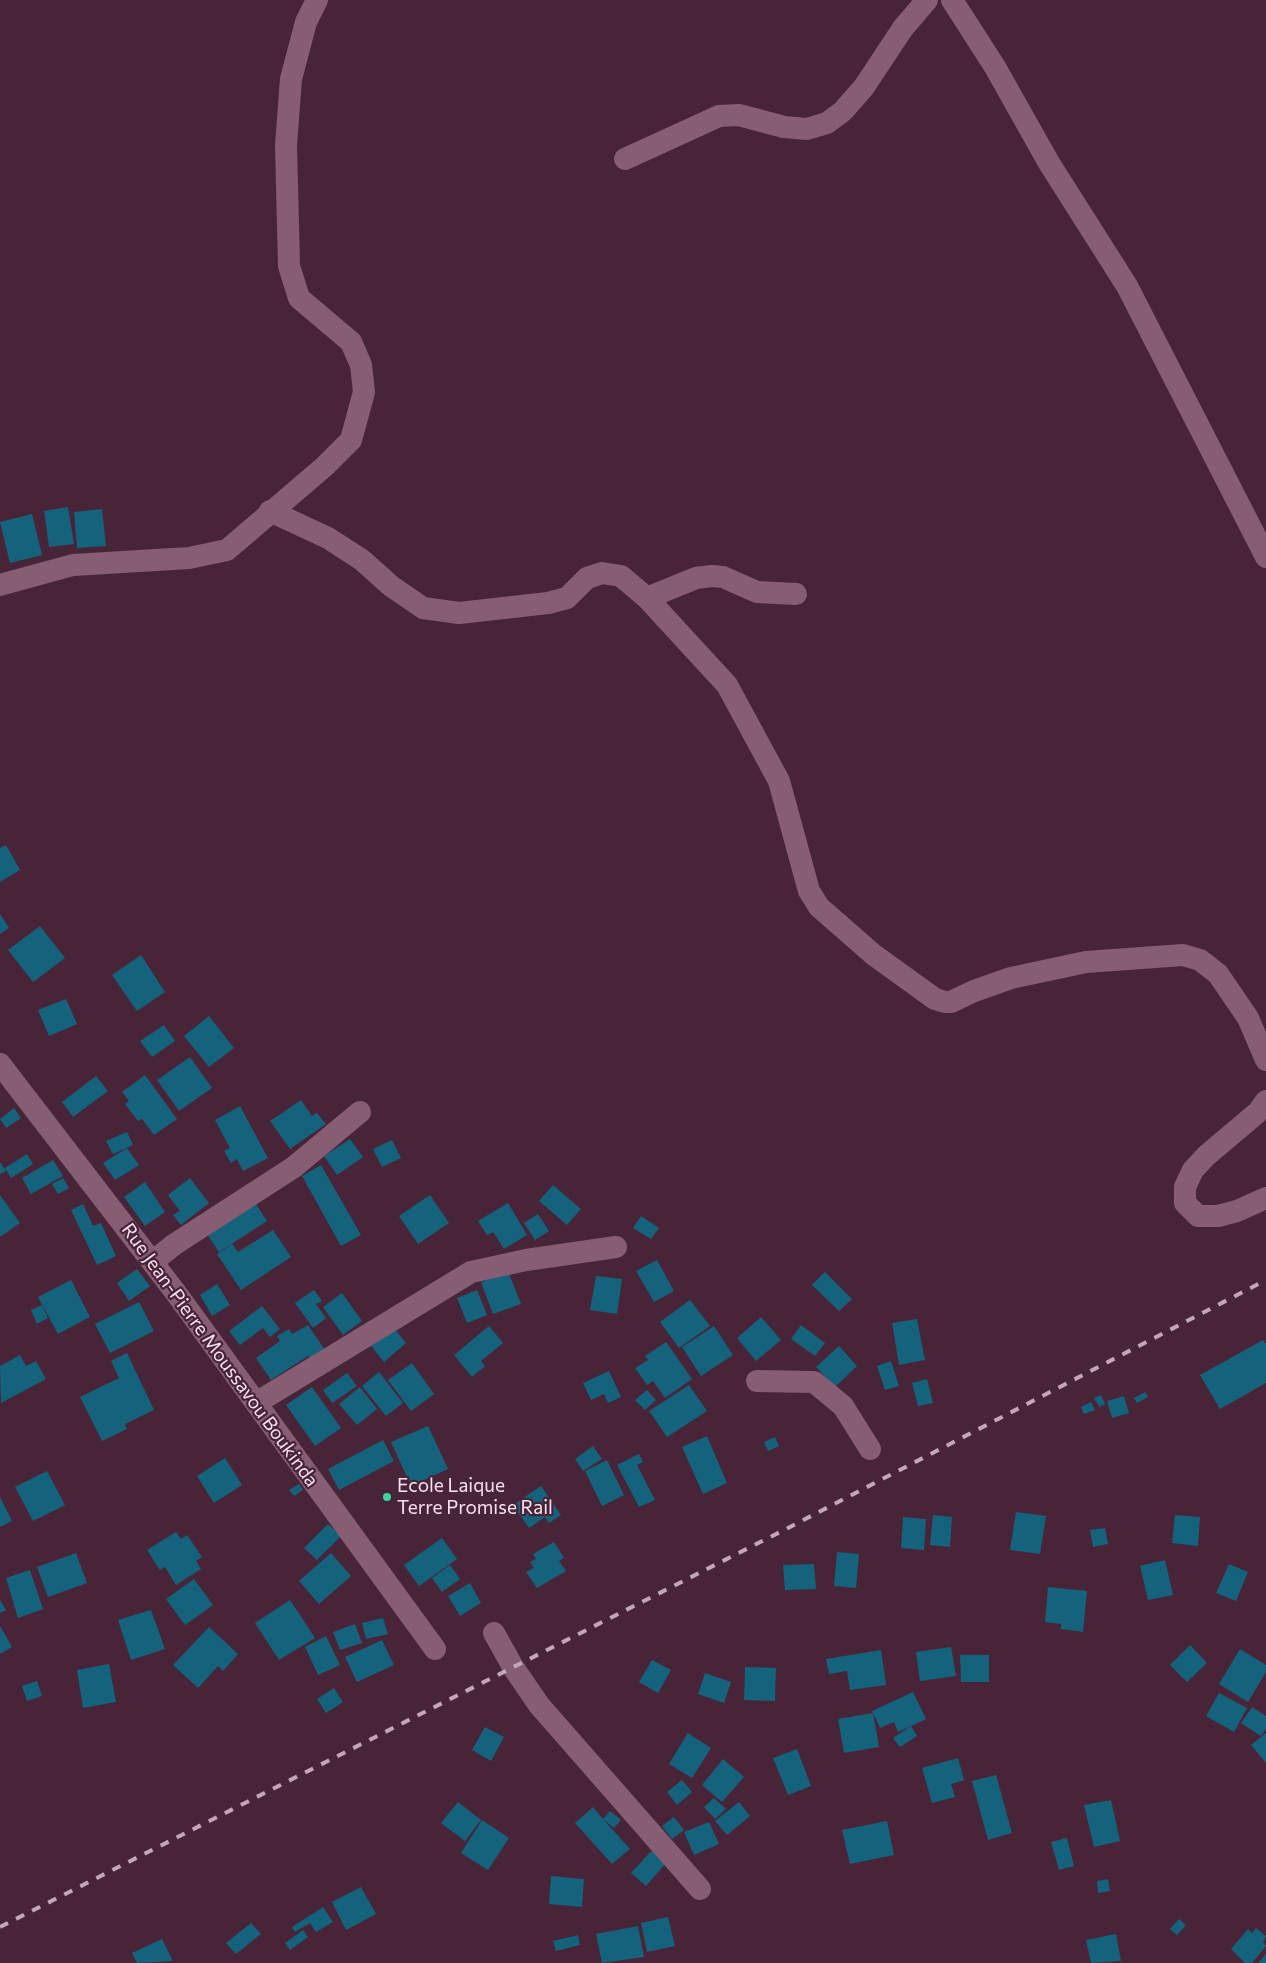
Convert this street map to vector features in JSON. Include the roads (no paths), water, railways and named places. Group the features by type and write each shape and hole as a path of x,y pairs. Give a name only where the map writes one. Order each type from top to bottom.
{"street":[{"path":"0,585 73,565 208,556 227,550 270,511 325,466 351,440 364,392 361,365 351,342 298,298 289,266 286,145 291,79 306,22 317,0"},
{"path":"626,159 719,116 739,114 784,127 807,128 827,123 843,111 864,87 903,28 926,0"},
{"path":"952,0 995,67 1049,163 1127,286 1266,557"},
{"path":"270,511 328,538 362,560 391,586 423,608 458,612 548,603 567,598 587,578 602,573 620,576 647,598 727,685 779,781 809,891 819,908 874,955 935,999 945,1002 951,1002 974,990 1011,978 1086,962 1183,955 1200,960 1218,974 1248,1018 1266,1060"},
{"path":"647,598 696,578 712,576 724,577 757,592 796,594"},
{"name":"Rue Jean-Pierre Moussavou Boukinda","path":"0,1064 152,1262 435,1649"},
{"path":"1266,1101 1258,1112 1206,1156 1193,1170 1185,1187 1185,1203 1198,1216 1218,1216 1238,1211 1266,1198"},
{"path":"152,1262 174,1244 294,1167 360,1112"},
{"path":"256,1403 471,1272 526,1260 616,1247"},
{"path":"757,1381 814,1382 843,1406 870,1449"},
{"path":"494,1633 513,1667 539,1705 700,1889"}],"railway":[{"path":"0,1927 788,1528 1266,1280"}],"place":[{"name":"Ecole Laique Terre Promise Rail","path":"387,1497"}]}
